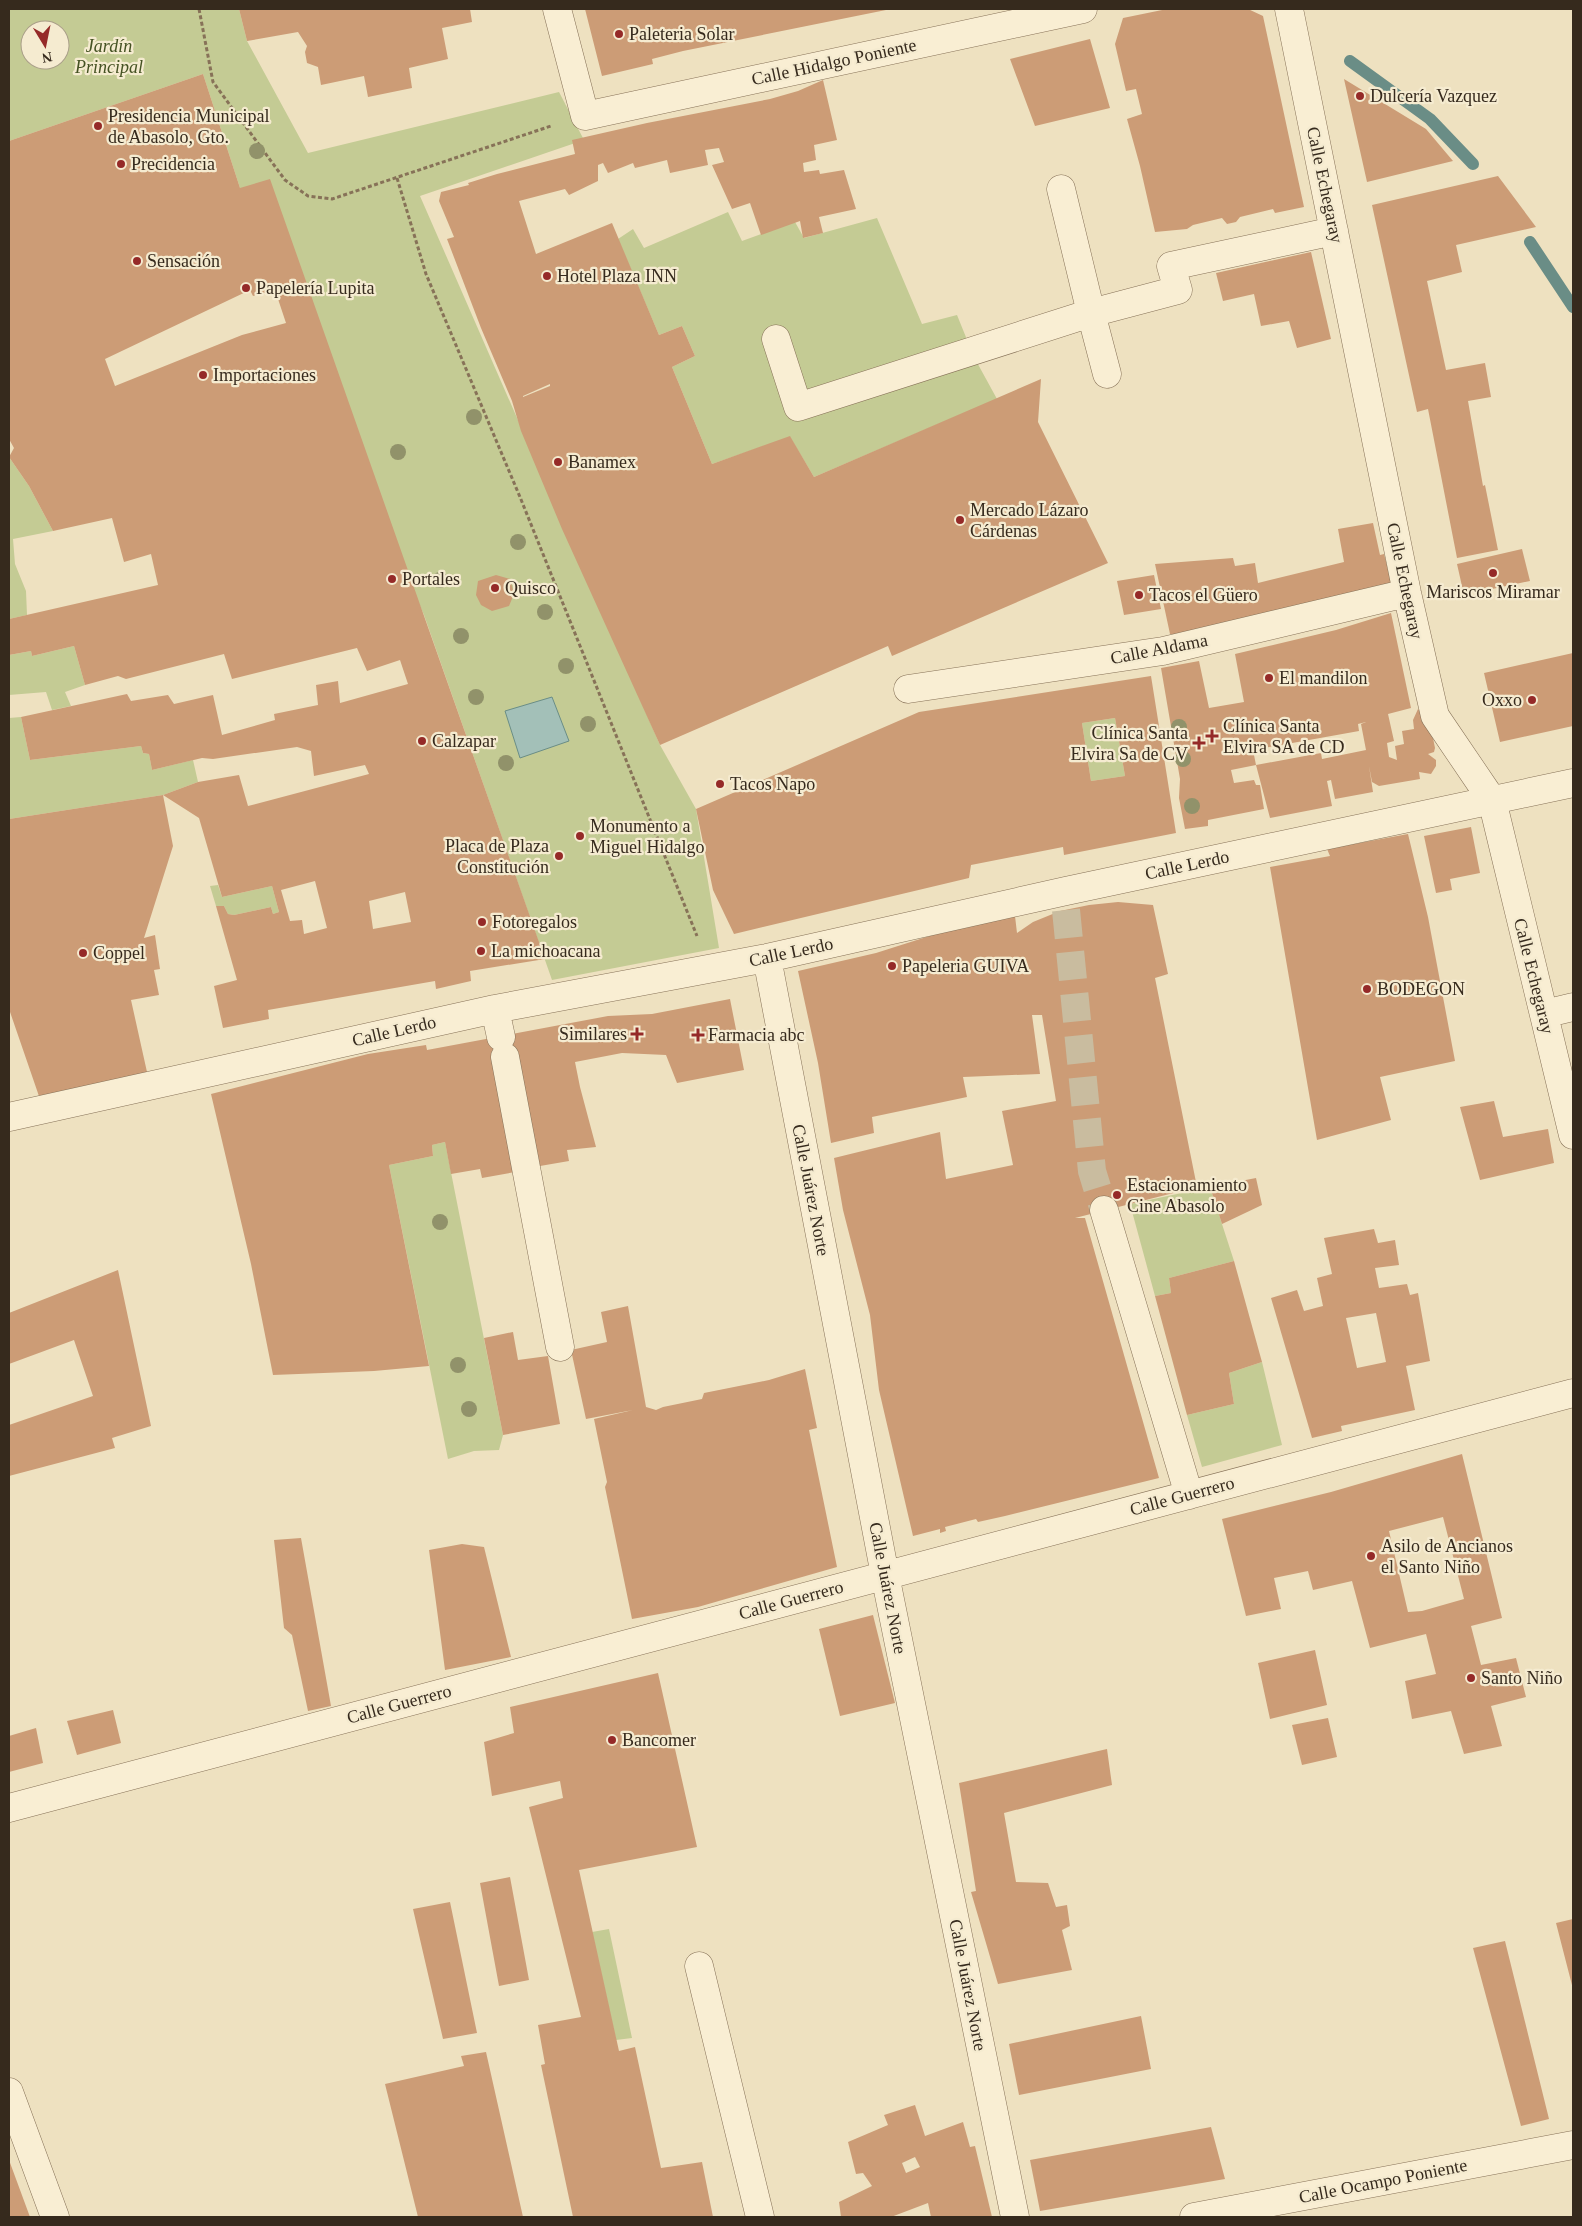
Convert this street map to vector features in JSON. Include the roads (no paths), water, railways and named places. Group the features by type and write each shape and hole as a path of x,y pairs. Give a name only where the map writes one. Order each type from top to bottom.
{"street":[{"name":"Calle Hidalgo Poniente","path":"558,9 585,116 1084,9"},
{"name":"Calle Echegaray","path":"1289,9 1406,593 1435,716 1492,800 1573,1135"},
{"path":"1062,189 1107,374"},
{"path":"776,339 798,407 1091,313 1178,290 1171,266 1334,231"},
{"name":"Calle Aldama","path":"908,689 1163,651 1406,593"},
{"name":"Calle Lerdo","path":"9,1118 495,1009 1066,901 1573,782"},
{"name":"Calle Juárez Norte","path":"767,958 885,1575 1015,2217"},
{"path":"1544,1014 1573,1007"},
{"path":"495,1009 560,1348"},
{"path":"1104,1210 1189,1495"},
{"name":"Calle Guerrero","path":"9,1808 1573,1393"},
{"path":"699,1966 760,2217"},
{"path":"9,2092 55,2217"},
{"name":"Calle Ocampo Poniente","path":"1194,2217 1573,2145"}],"water":[{"path":"552,697 569,741 520,758 505,711"}],"waterway":[{"path":"1350,61 1430,119 1473,164"},
{"path":"1530,242 1573,307"}],"tunnel":[{"path":"1066,910 1092,1171 1104,1210"}],"place":[{"name":"Paleteria Solar","path":"619,34"},
{"name":"Dulcería Vazquez","path":"1360,96"},
{"name":"Presidencia Municipal de Abasolo, Gto.","path":"98,126"},
{"name":"Precidencia","path":"121,164"},
{"name":"Sensación","path":"137,261"},
{"name":"Hotel Plaza INN","path":"547,276"},
{"name":"Papelería Lupita","path":"246,288"},
{"name":"Importaciones","path":"203,375"},
{"name":"Banamex","path":"558,462"},
{"name":"Mercado Lázaro Cárdenas","path":"960,520"},
{"name":"Mariscos Miramar","path":"1493,573"},
{"name":"Portales","path":"392,579"},
{"name":"Quisco","path":"495,588"},
{"name":"Tacos el Güero","path":"1139,595"},
{"name":"El mandilon","path":"1269,678"},
{"name":"Oxxo","path":"1532,700"},
{"name":"Clínica Santa Elvira SA de CD","path":"1212,736"},
{"name":"Calzapar","path":"422,741"},
{"name":"Clínica Santa Elvira Sa de CV","path":"1199,743"},
{"name":"Tacos Napo","path":"720,784"},
{"name":"Monumento a Miguel Hidalgo","path":"580,836"},
{"name":"Placa de Plaza Constitución","path":"559,856"},
{"name":"Fotoregalos","path":"482,922"},
{"name":"La michoacana","path":"481,951"},
{"name":"Coppel","path":"83,953"},
{"name":"Papeleria GUIVA","path":"892,966"},
{"name":"BODEGON","path":"1367,989"},
{"name":"Similares","path":"637,1034"},
{"name":"Farmacia abc","path":"698,1035"},
{"name":"Estacionamiento Cine Abasolo","path":"1117,1195"},
{"name":"Asilo de Ancianos el Santo Niño","path":"1371,1556"},
{"name":"Santo Niño","path":"1471,1678"},
{"name":"Bancomer","path":"612,1740"}],"park label":[{"name":"Jardín Principal","path":"109,56"}]}
